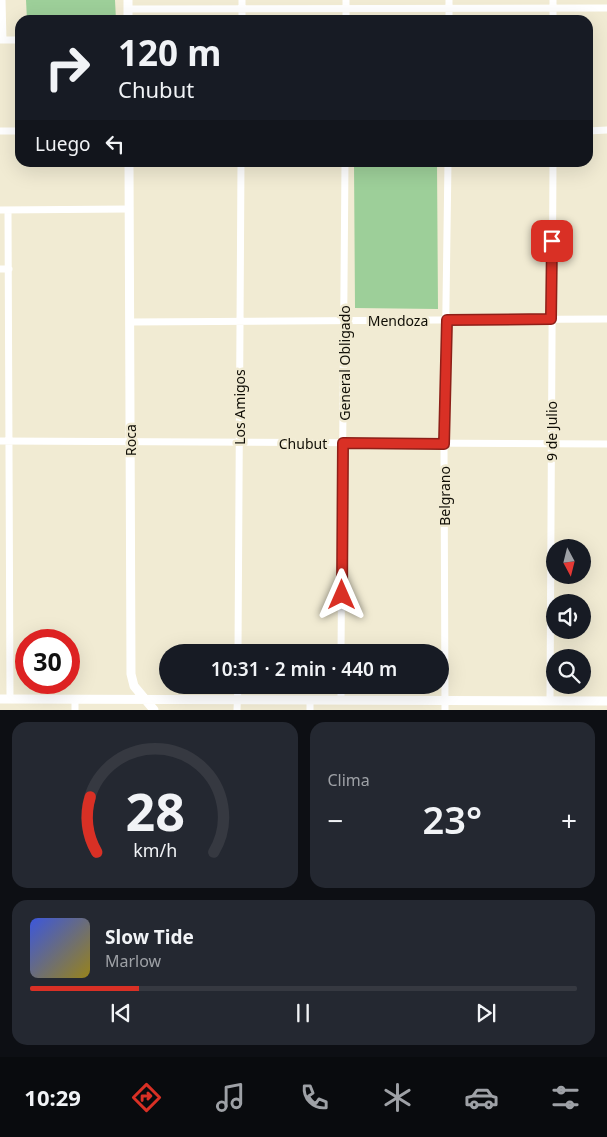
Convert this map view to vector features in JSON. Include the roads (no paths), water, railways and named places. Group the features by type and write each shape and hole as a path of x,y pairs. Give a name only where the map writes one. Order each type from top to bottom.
{"street":[{"path":"2,0 1,40 15,40"},
{"path":"242,0 242,15"},
{"path":"346,0 346,15"},
{"path":"448,0 448,15"},
{"path":"553,0 553,15"},
{"path":"128,5 242,9 607,8"},
{"path":"0,131 15,130"},
{"path":"593,131 607,130"},
{"name":"Roca","path":"129,167 131,674 134,686 154,710"},
{"name":"Los Amigos","path":"238,644 242,167"},
{"name":"General Obligado","path":"341,644 345,167"},
{"name":"Belgrano","path":"445,705 444,444 448,167"},
{"name":"9 de Julio","path":"550,700 552,167"},
{"path":"0,210 129,209"},
{"path":"8,210 10,699"},
{"path":"0,269 9,269"},
{"name":"Mendoza","path":"130,322 607,319"},
{"path":"0,367 9,367"},
{"name":"Chubut","path":"0,441 607,444"},
{"path":"237,710 238,694"},
{"path":"341,694 341,699"},
{"path":"0,699 341,699 445,705 550,700 590,705 607,700"},
{"path":"74,699 75,710"},
{"path":"310,700 310,710"}]}
